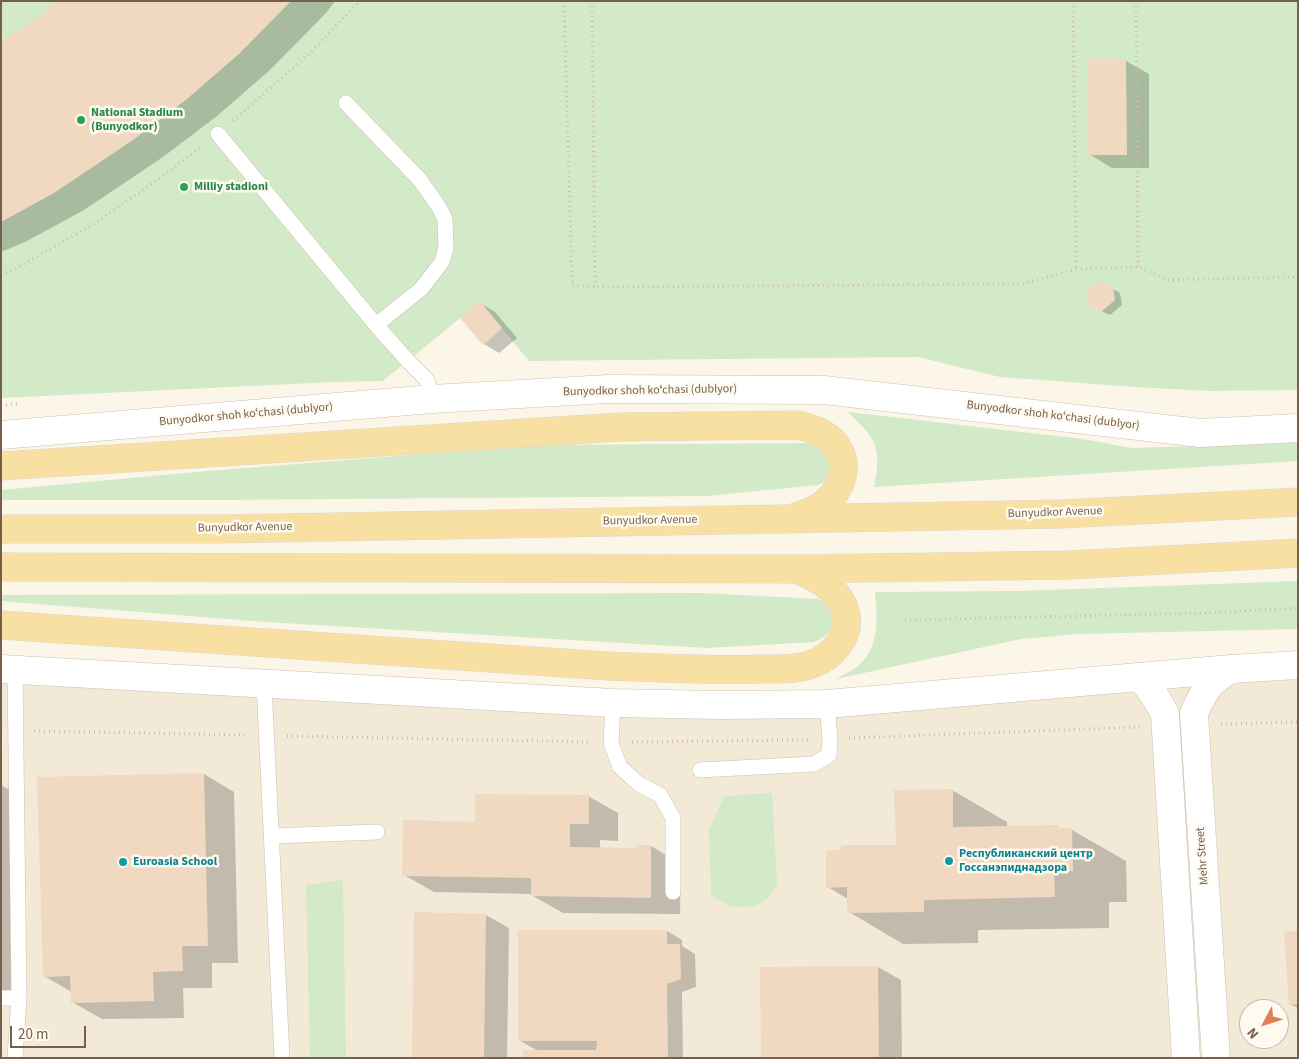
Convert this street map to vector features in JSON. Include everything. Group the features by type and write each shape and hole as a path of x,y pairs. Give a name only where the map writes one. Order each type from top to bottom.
{"main road":[{"path":"1,466 620,427 796,425 815,430 831,440 841,455 843,472 838,487 827,500 814,510 794,518"},
{"name":"Bunyudkor Avenue","path":"1,529 221,529 1062,514 1298,502"},
{"path":"1,567 797,569 1069,565 1298,553"},
{"path":"1,625 608,666 706,670 798,668 815,663 831,653 842,640 846,624 846,614 843,605 831,589 816,578 797,569"}],"street":[{"name":"Bunyodkor shoh koʻchasi (dublyor)","path":"1,435 432,400 608,389 824,390 1200,433 1298,428"},
{"path":"8,669 613,703 720,705 827,704 1231,669 1298,665"},
{"path":"1165,720 1194,719 1202,696 1212,682 1231,669"},
{"path":"1140,677 1159,701 1165,720 1186,1058"},
{"name":"Mehr Street","path":"1194,719 1216,1058"}],"lane":[{"path":"346,103 420,180 440,206 445,220 446,248 442,262 421,289 376,325"},
{"path":"218,134 376,325 427,380 432,400"},
{"path":"8,669 16,731 19,998 15,1058"},
{"path":"264,684 282,1058"},
{"path":"613,703 611,743 620,767 639,784 660,795 673,818 673,892"},
{"path":"700,770 814,764 829,755 830,739 827,704"},
{"path":"272,836 377,832"},
{"path":"1,998 19,998"}],"path":[{"path":"1,274 15,269 92,225 163,176 218,134 275,85 310,53 360,1"},
{"path":"564,1 572,285 595,287 1023,284 1076,269 1138,267 1168,280 1298,277"},
{"path":"592,1 595,287"},
{"path":"1073,1 1076,269"},
{"path":"1136,1 1138,267"},
{"path":"905,620 1205,614 1298,608"},
{"path":"1194,719 1298,722"},
{"path":"16,731 611,743 830,739 1165,720"}],"shaded area":[{"path":"1298,665 1298,1058 1,1058 1,669 613,703"}],"green space":[{"path":"1,1 1298,1 1298,390 1209,391 1000,377 918,357 529,361 480,302 383,381 1,398"},
{"path":"848,412 1083,439 1131,448 1298,443 1298,461 874,487 877,461 876,448 868,433"},
{"path":"817,443 830,452 829,477 818,485 707,496 1,500 1,490 207,471 538,445"},
{"path":"1298,581 1298,629 1079,634 1021,639 836,679 858,666 871,649 876,630 875,592 1019,591"},
{"path":"702,593 818,599 830,610 833,622 828,634 814,642 707,648 265,622 1,601 1,595"},
{"path":"772,793 777,884 774,891 766,900 752,907 737,907 723,903 711,894 709,830 724,796"},
{"path":"343,880 346,1058 310,1058 306,885"}],"building":[{"name":"National Stadium (Bunyodkor)","path":"58,1 291,1 240,53 187,99 133,140 54,193 1,222 1,42 40,16"},
{"path":"1088,60 1126,60 1127,155 1088,155"},
{"path":"1101,281 1113,287 1115,300 1101,312 1088,306 1086,292"},
{"path":"480,301 502,328 483,345 460,318"},
{"name":"Euroasia School","path":"204,773 208,946 182,946 183,971 153,972 154,1001 71,1003 70,976 43,977 37,777"},
{"name":"Республиканский центр Госсанэпиднадзора","path":"953,789 953,827 1058,825 1058,828 1072,828 1073,871 1054,872 1055,897 924,900 924,912 847,913 847,887 826,888 826,850 841,850 841,845 896,845 894,790"},
{"path":"475,794 589,795 589,824 570,824 570,847 636,848 636,845 651,845 651,898 531,896 531,878 402,876 403,820 475,822"},
{"path":"414,912 486,914 484,1058 412,1058"},
{"path":"518,930 667,930 667,944 680,944 681,979 667,984 668,1058 523,1058 523,1050 596,1050 597,1041 518,1041"},
{"path":"1298,931 1298,1004 1289,1005 1284,932"},
{"path":"878,966 879,1058 761,1058 760,967"}],"place":[{"name":"National Stadium (Bunyodkor)","path":"81,120"},
{"name":"Milliy stadioni","path":"184,187"},
{"name":"Республиканский центр Госсанэпиднадзора","path":"949,861"},
{"name":"Euroasia School","path":"123,862"}]}
